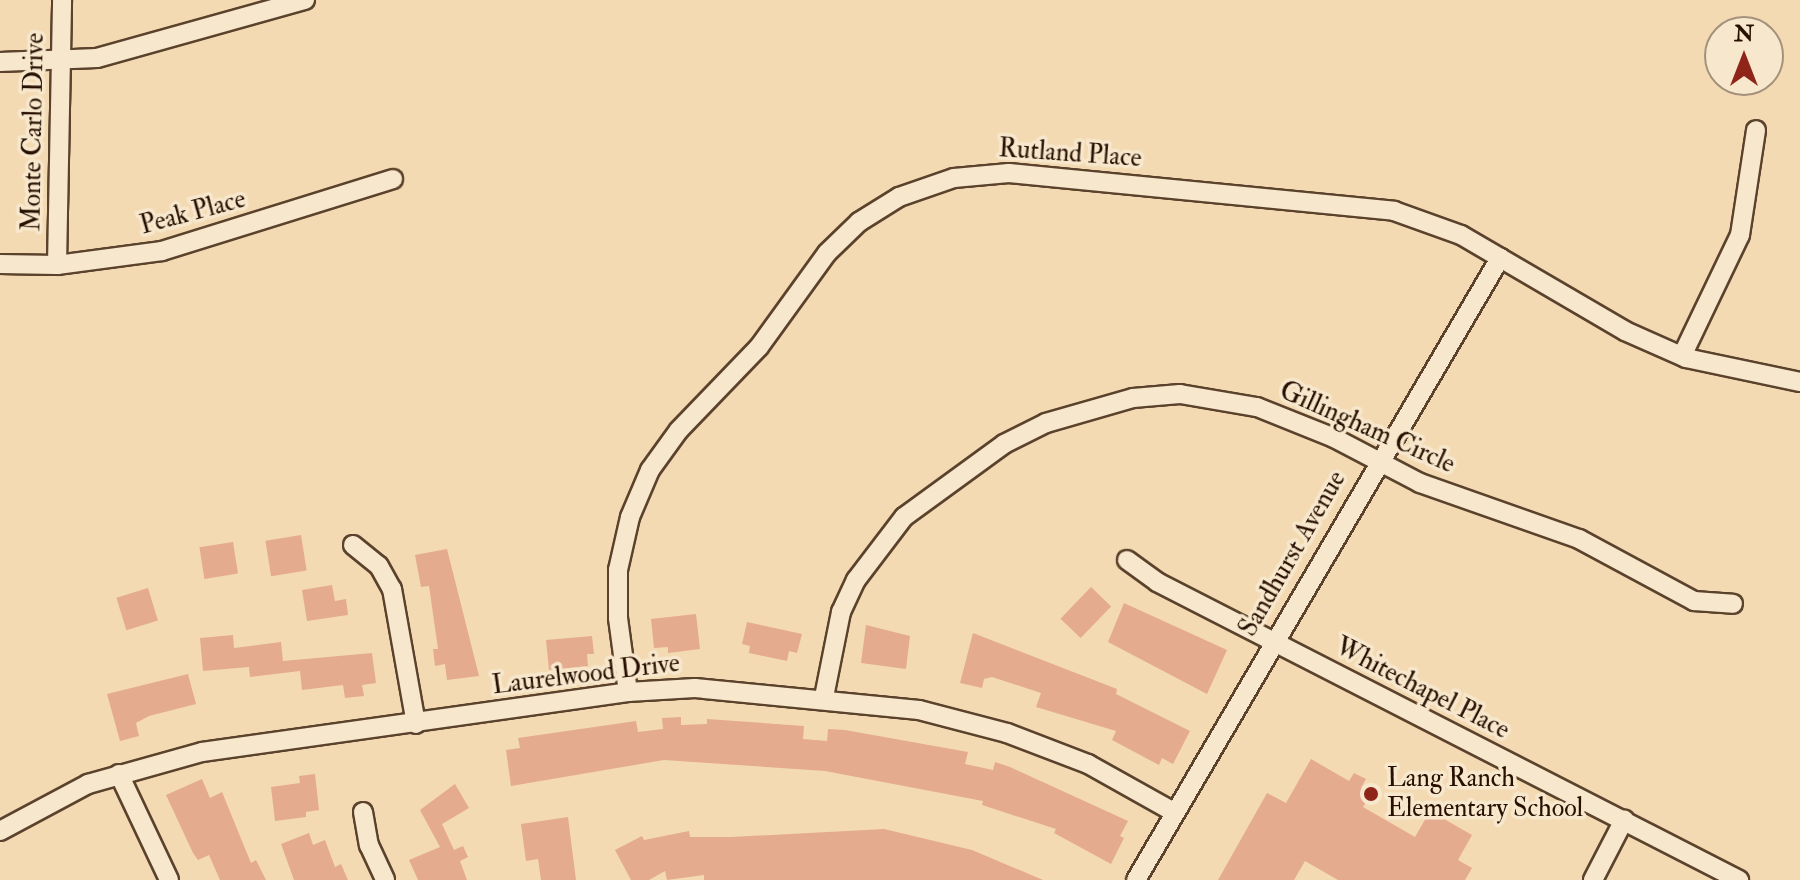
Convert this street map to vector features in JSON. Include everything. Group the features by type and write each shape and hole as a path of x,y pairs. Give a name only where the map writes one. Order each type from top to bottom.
{"street":[{"name":"Monte Carlo Drive","path":"57,265 62,0"},
{"path":"0,62 62,63 132,51 305,0"},
{"path":"1682,356 1740,235 1756,130"},
{"name":"Rutland Place","path":"628,692 618,618 618,570 630,517 650,470 679,430 759,347 827,253 859,222 899,197 954,178 1009,173 1358,205 1430,221 1625,331 1682,356 1726,370 1800,382"},
{"name":"Peak Place","path":"0,264 57,265 162,251 393,179"},
{"name":"Sandhurst Avenue","path":"1136,880 1378,460 1500,258"},
{"name":"Gillingham Circle","path":"824,697 841,612 878,547 931,494 1046,423 1133,398 1180,394 1219,399 1298,422 1420,483 1579,539 1694,601 1733,604"},
{"path":"353,545 379,566 392,589 416,724"},
{"name":"Whitechapel Place","path":"1127,560 1157,582 1739,880"},
{"name":"Laurelwood Drive","path":"0,831 57,798 119,774 202,752 628,692 695,688 824,697 919,710 1007,733 1088,764 1174,812"},
{"path":"119,774 169,880"},
{"path":"363,812 369,845 385,880"},
{"path":"1593,880 1624,820"}],"building":[{"path":"301,535 307,571 271,576 265,541"},
{"path":"233,542 238,574 204,579 199,547"},
{"path":"447,549 479,676 447,680 445,664 435,666 433,649 438,649 429,586 421,587 415,555"},
{"path":"332,585 335,601 346,599 348,615 307,621 302,590"},
{"path":"1091,587 1111,606 1081,638 1060,619"},
{"path":"148,588 158,621 126,630 116,598"},
{"path":"1124,603 1227,650 1207,694 1108,642"},
{"path":"696,614 700,649 668,653 668,647 654,648 651,619"},
{"path":"747,622 802,634 797,653 789,651 787,661 749,653 750,646 742,644"},
{"path":"866,625 910,636 906,669 861,663"},
{"path":"973,633 1117,689 1116,694 1190,731 1173,764 1162,758 1159,765 1112,740 1116,731 1036,707 1041,693 992,677 984,679 982,688 960,683"},
{"path":"233,635 234,648 281,642 283,661 372,653 376,683 362,685 364,696 345,698 343,685 302,690 300,671 250,677 249,667 203,671 200,638"},
{"path":"592,636 594,654 587,654 588,666 549,670 546,640"},
{"path":"188,674 196,704 149,716 136,723 139,736 120,741 107,694"},
{"path":"681,717 681,725 707,724 707,719 804,726 803,739 827,741 828,729 845,730 968,752 965,764 993,770 995,762 1010,767 1128,821 1120,836 1124,838 1111,864 1054,833 1056,829 982,805 983,801 825,771 664,760 511,786 506,750 520,748 518,738 636,721 638,732 663,729 662,718"},
{"path":"1311,759 1349,781 1354,773 1366,779 1361,788 1371,794 1363,807 1415,837 1430,811 1472,835 1458,860 1472,868 1465,880 1338,880 1305,861 1294,880 1218,880 1267,793 1286,803"},
{"path":"315,774 319,810 306,812 306,817 275,821 271,787 300,783 299,776"},
{"path":"202,779 210,798 222,792 251,863 256,860 266,880 220,880 209,855 198,860 193,853 166,795"},
{"path":"455,784 469,808 442,824 454,850 463,846 468,857 460,861 467,880 418,880 409,860 440,847 420,810"},
{"path":"568,817 576,880 541,880 538,859 526,861 521,824"},
{"path":"884,829 972,850 1043,880 704,880 704,875 667,880 665,871 649,880 631,880 615,850 642,836 644,840 689,831 690,837 731,837"},
{"path":"309,833 313,845 325,840 335,867 341,864 348,880 294,880 281,844"}],"place":[{"name":"Lang Ranch Elementary School","path":"1371,794"}]}
